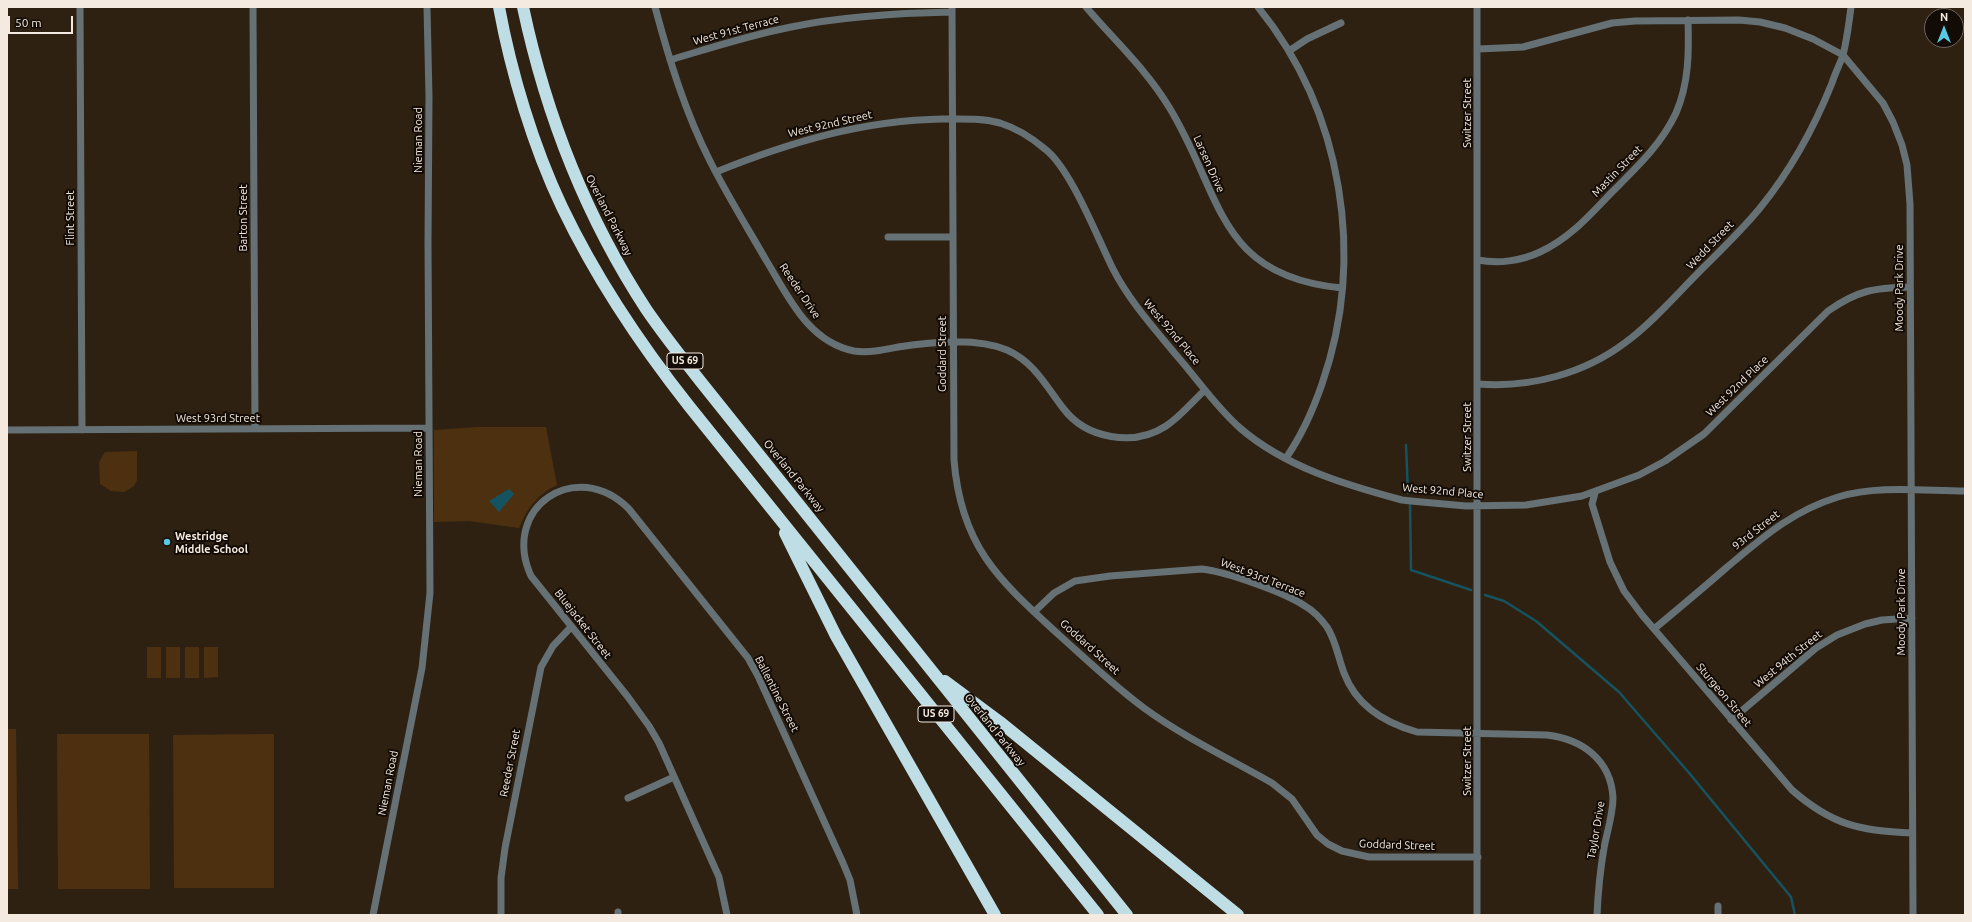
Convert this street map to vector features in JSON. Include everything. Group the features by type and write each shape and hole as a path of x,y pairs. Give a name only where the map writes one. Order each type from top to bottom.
{"highway":[{"name":"US 69","path":"499,7 515,75 530,125 562,206 587,254 629,324 656,363 775,513 1098,915"},
{"name":"Overland Parkway","path":"523,7 542,83 576,177 596,221 646,309 701,382 1127,915"},
{"path":"775,513 836,636 995,915"},
{"path":"930,669 1000,722 1234,914"}],"street":[{"name":"Flint Street","path":"80,7 82,430"},
{"name":"Barton Street","path":"253,7 255,429"},
{"name":"Nieman Road","path":"373,915 422,668 428,627 430,593 428,242 429,97 427,7"},
{"name":"Reeder Drive","path":"655,7 670,60 688,111 716,172 736,211 797,309 808,325 820,335 840,347 868,352 913,345 953,343 986,344 1015,354 1039,373 1064,410 1073,419 1090,430 1115,438 1138,437 1157,431 1176,418 1205,390"},
{"name":"Larsen Drive","path":"1086,7 1131,56 1169,107 1182,130 1221,215 1231,232 1260,261 1288,276 1304,283 1342,288"},
{"path":"1258,7 1289,51 1312,97 1326,135 1340,195 1344,243 1344,271 1339,318 1327,369 1315,404 1286,458"},
{"name":"Switzer Street","path":"1477,7 1477,915"},
{"name":"Wedd Street","path":"1478,384 1516,384 1558,376 1602,358 1644,328 1731,240 1776,187 1796,157 1815,122 1842,55 1851,7"},
{"name":"West 91st Terrace","path":"670,60 744,38 792,26 876,15 952,9"},
{"name":"Goddard Street","path":"952,9 954,460 961,506 969,529 989,564 1006,586 1105,677 1144,708 1272,783 1286,793 1317,835 1328,844 1342,851 1370,857 1478,857"},
{"name":"Moody Park Drive","path":"1478,49 1523,47 1612,23 1688,20 1739,20 1760,22 1792,31 1842,55 1883,103 1893,122 1902,145 1909,184 1913,915"},
{"name":"Mastin Street","path":"1478,260 1494,263 1522,258 1540,252 1557,243 1588,216 1657,145 1673,118 1682,94 1687,72 1688,20"},
{"path":"1289,51 1307,39 1341,23"},
{"name":"West 92nd Street","path":"716,172 758,155 822,135 881,123 953,119"},
{"name":"West 92nd Place","path":"953,119 990,121 1011,128 1039,144 1053,156 1073,188 1126,292 1142,314 1205,390 1240,428 1253,438 1286,458 1337,481 1402,500 1478,506 1526,505 1562,500 1595,493 1639,475 1665,461 1692,442 1730,410 1828,311 1846,298 1868,290 1910,287"},
{"path":"888,237 952,237"},
{"name":"West 93rd Street","path":"7,430 429,428"},
{"name":"Ballentine Street","path":"566,489 579,486 592,487 606,491 629,509 748,658 758,676 843,863 850,880 857,915"},
{"name":"Bluejacket Street","path":"566,489 555,493 536,509 524,533 523,552 531,576 649,726 674,776 719,877 727,915"},
{"name":"93rd Street","path":"1654,629 1761,538 1782,522 1808,508 1838,497 1858,493 1965,491"},
{"name":"Sturgeon Street","path":"1595,493 1592,504 1614,573 1624,591 1654,629 1792,790 1820,813 1845,824 1861,828 1912,833"},
{"name":"West 93rd Terrace","path":"1034,612 1054,593 1075,581 1110,576 1202,569 1216,571 1299,602 1313,612 1325,625 1335,642 1344,674 1352,688 1371,710 1385,720 1400,728 1417,732 1478,733"},
{"name":"West 94th Street","path":"1731,720 1816,648 1837,635 1865,624 1882,620 1912,618"},
{"name":"Reeder Street","path":"501,915 501,878 505,848 541,667 553,646 571,627"},
{"name":"Taylor Drive","path":"1478,733 1562,737 1576,742 1588,749 1598,759 1606,771 1613,797 1599,878 1597,915"},
{"path":"628,798 674,776"},
{"path":"1718,906 1718,915"}],"shaded area":[{"path":"476,427 546,427 557,485 544,493 534,502 519,528 469,521 434,522 434,430"},
{"path":"137,451 137,480 134,486 124,492 111,491 100,484 99,462 105,452"},
{"path":"147,647 161,647 161,678 147,678"},
{"path":"166,647 180,647 180,678 166,678"},
{"path":"185,647 199,647 199,678 185,678"},
{"path":"204,647 218,647 218,677 204,678"},
{"path":"7,729 16,729 18,889 7,889"},
{"path":"57,734 149,734 150,889 58,889"},
{"path":"274,734 274,888 174,888 173,735"}],"water":[{"path":"509,489 514,494 499,512 489,501"}],"waterway":[{"path":"1406,445 1408,493"},
{"path":"1410,505 1411,570 1471,590"},
{"path":"1485,595 1504,601 1536,621 1619,692 1690,774 1791,897 1795,915"}],"place":[{"name":"Westridge Middle School","path":"167,542"}]}
